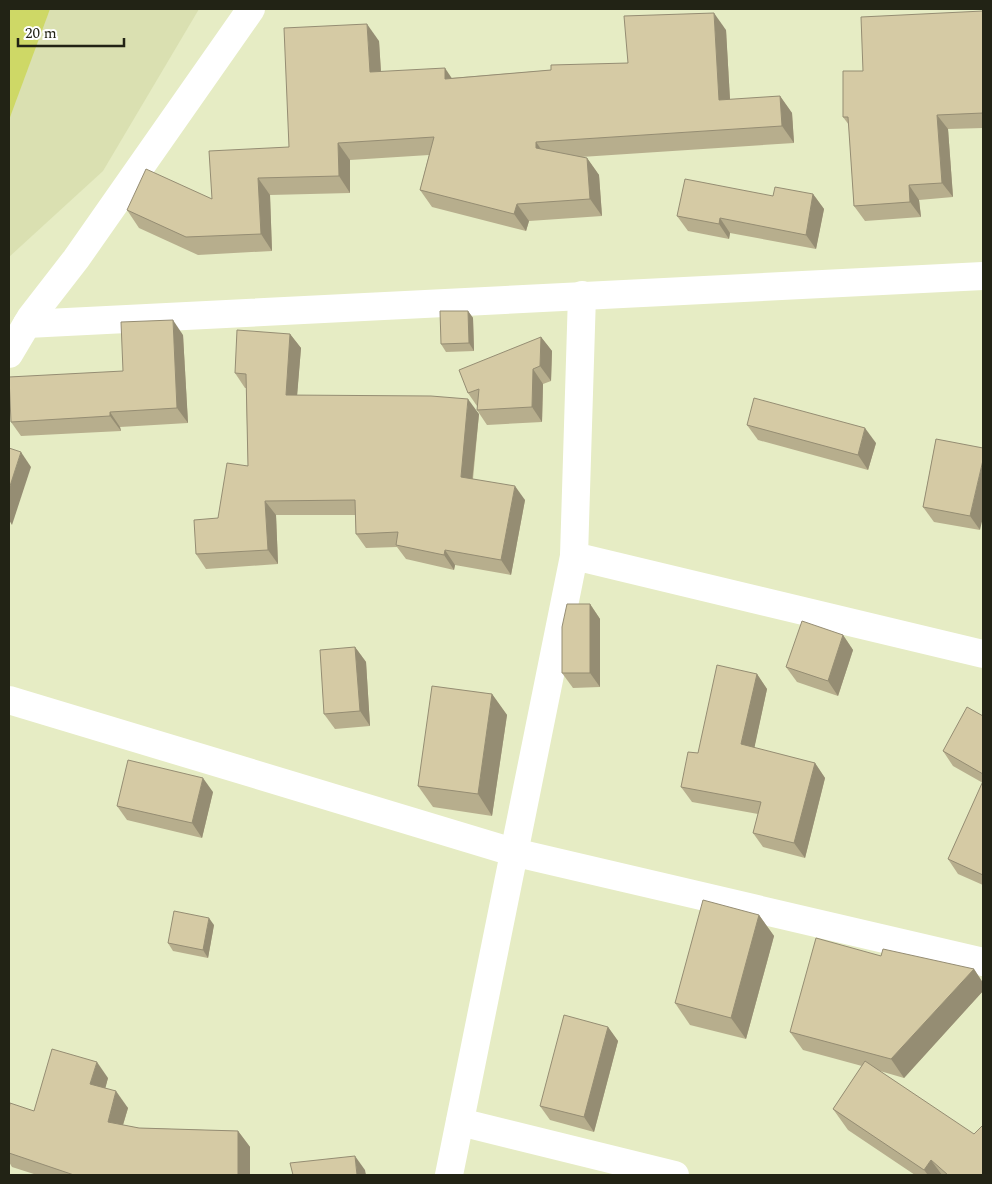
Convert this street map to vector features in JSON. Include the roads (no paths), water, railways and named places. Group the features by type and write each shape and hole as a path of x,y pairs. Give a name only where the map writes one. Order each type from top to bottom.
{"street":[{"path":"9,354 22,317 76,259 251,9"},
{"path":"22,317 582,295 983,276"},
{"path":"449,1175 574,556 582,295"},
{"path":"574,556 983,654"},
{"path":"9,700 513,852 983,962"},
{"path":"460,1122 675,1175"}]}
